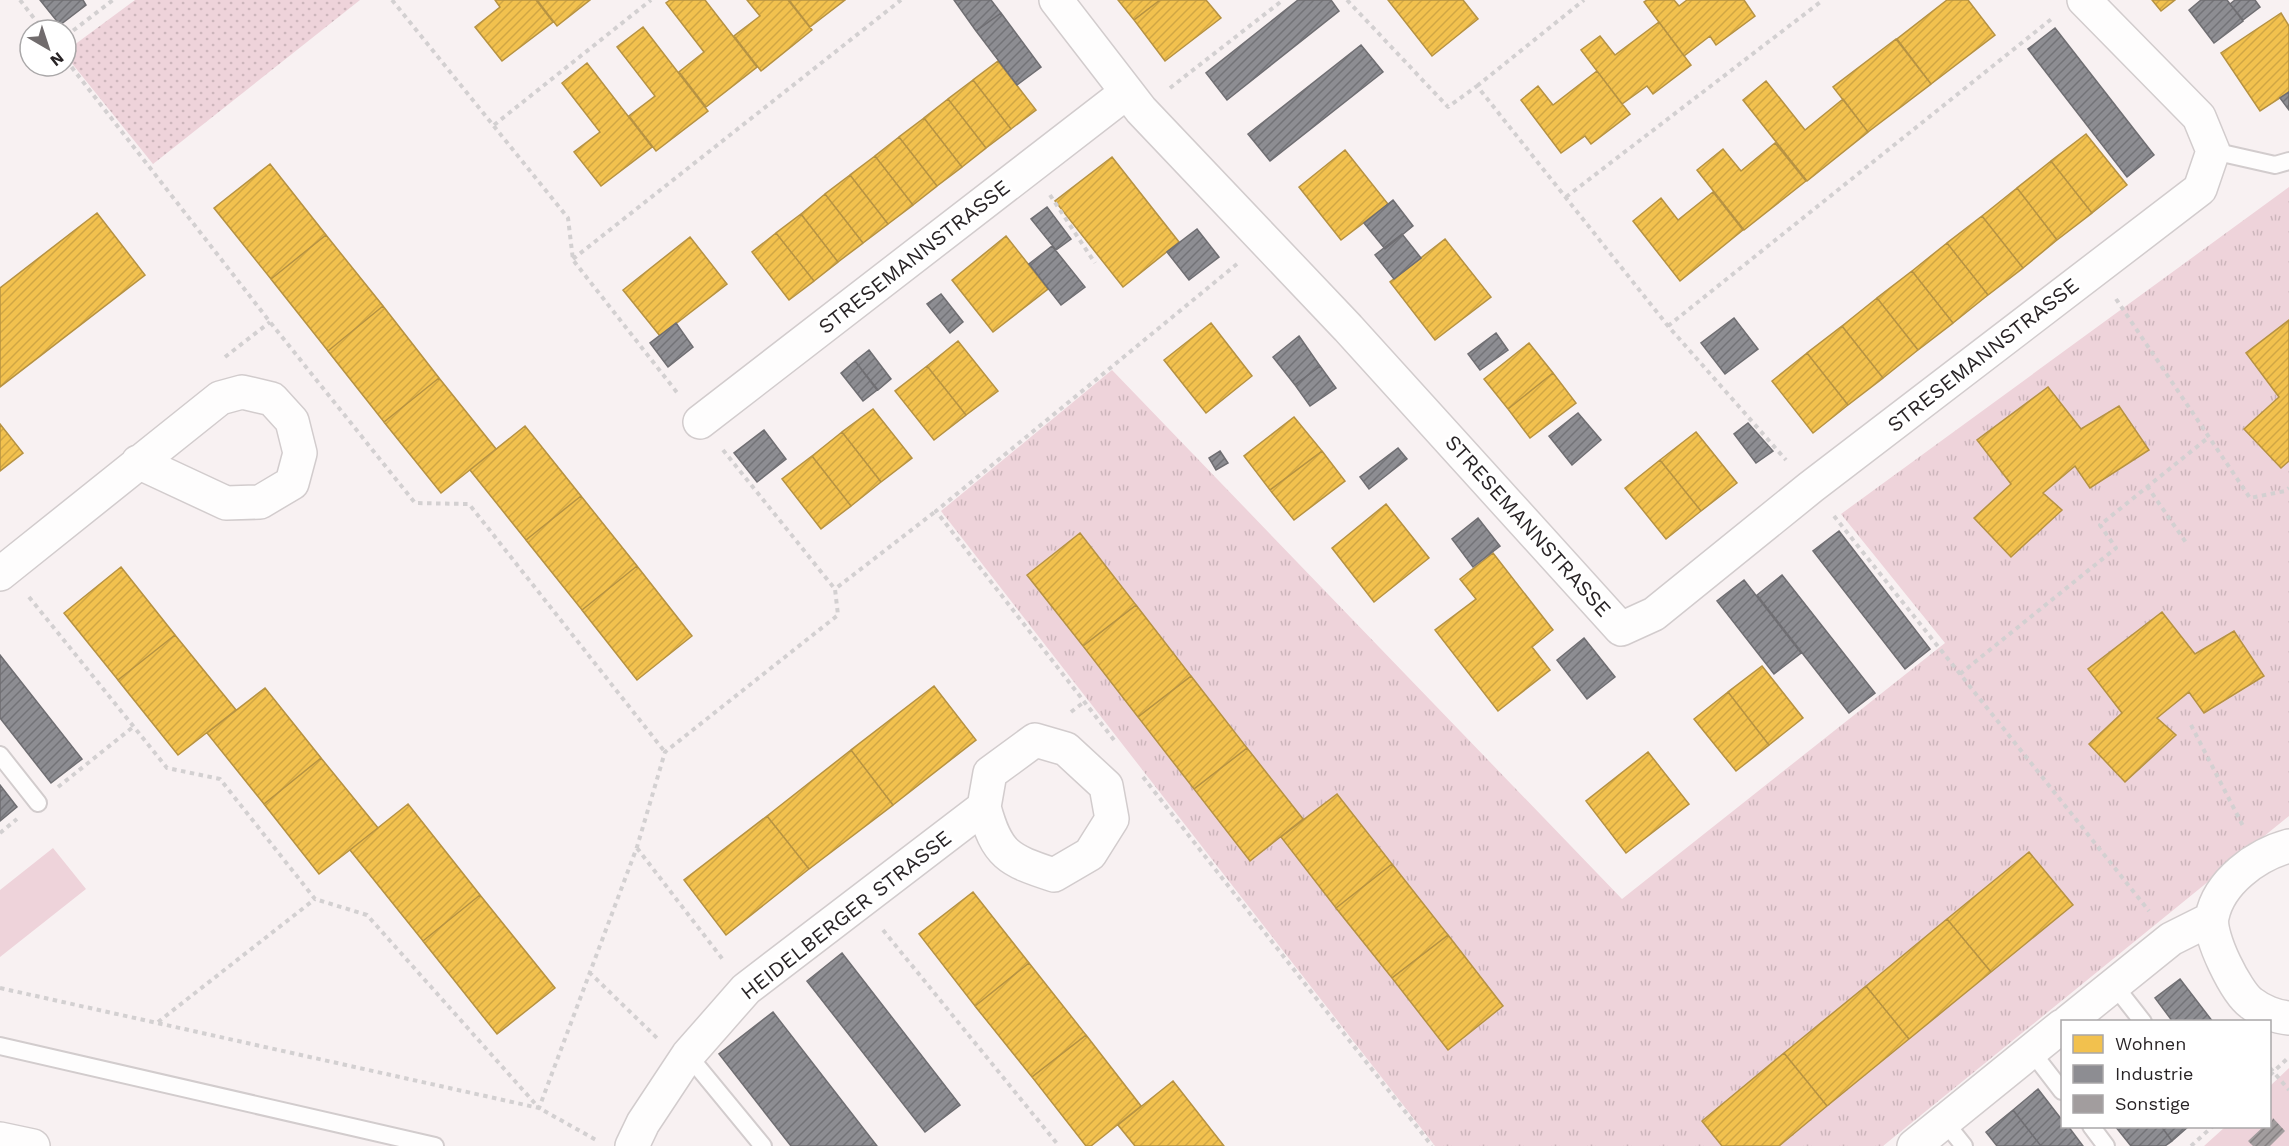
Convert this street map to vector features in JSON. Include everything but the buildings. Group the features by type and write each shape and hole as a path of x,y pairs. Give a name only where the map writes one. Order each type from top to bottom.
{"street":[{"name":"STRESEMANNSTRASSE","path":"1056,0 1134,101 1557,555 1621,629 1654,614 1811,488 2200,189 2213,151"},
{"path":"2070,7 2199,117 2213,151"},
{"name":"STRESEMANNSTRASSE","path":"700,422 1028,169 1134,101"},
{"path":"3,571 138,462 220,398 242,392 272,399 292,421 300,453 292,483 260,502 226,503 138,462"},
{"name":"HEIDELBERGER STRASSE","path":"632,1146 674,1048 746,989 984,807"},
{"path":"2275,852 2222,889 2211,919 2217,944 2231,975 2250,1003 2277,1017 2289,1018"},
{"path":"2070,1020 2171,939 2211,919"},
{"path":"1914,1146 2061,1027"},
{"path":"0,1139 33,1146"}],"lane":[{"path":"2213,151 2275,165 2289,161"},
{"path":"0,755 38,803"},
{"path":"2114,985 2141,1020"},
{"path":"0,1046 435,1146"},
{"path":"674,1048 763,1146"},
{"path":"2031,1051 2061,1090"},
{"path":"1944,1121 1964,1146"},
{"path":"2092,1128 2106,1146"}],"path":[{"path":"20,0 34,18"},
{"path":"78,27 113,0"},
{"path":"392,0 568,218 573,260 835,589 838,615 665,752 637,847 538,1108"},
{"path":"494,125 651,0"},
{"path":"573,260 901,0"},
{"path":"1134,101 1283,0"},
{"path":"1347,0 1448,107 1584,0"},
{"path":"1566,197 1823,0"},
{"path":"1668,326 2070,7"},
{"path":"78,75 262,313 415,503 469,504 665,752"},
{"path":"1477,86 1668,326 1811,488 2171,939"},
{"path":"1028,169 1045,186 1074,234 1095,263"},
{"path":"835,589 936,511 1266,241"},
{"path":"2096,268 2250,498 2285,491 2289,488"},
{"path":"1960,674 2116,548 2100,525 2209,437"},
{"path":"2147,486 2187,544"},
{"path":"936,511 1116,743"},
{"path":"3,571 167,768 220,779 315,899 367,915 538,1108"},
{"path":"2191,725 2275,852"},
{"path":"0,833 133,728"},
{"path":"1137,770 1432,1146"},
{"path":"637,847 746,989"},
{"path":"158,1022 315,899"},
{"path":"860,901 1059,1146"},
{"path":"589,972 674,1048"},
{"path":"0,988 538,1108 606,1145"},
{"path":"2289,1058 2271,1072 2289,1090"},
{"path":"2192,1146 2211,1128"}],"green space":[{"path":"135,0 360,0 153,164 78,71 78,42"},
{"path":"2289,187 2289,816 1883,1146 1435,1146 941,511 1112,370 1622,899 1945,643 1841,514"},
{"path":"53,848 86,889 0,957 0,890"},
{"path":"2289,1068 2289,1146 2204,1146 2224,1128 2271,1128 2271,1085"}]}
